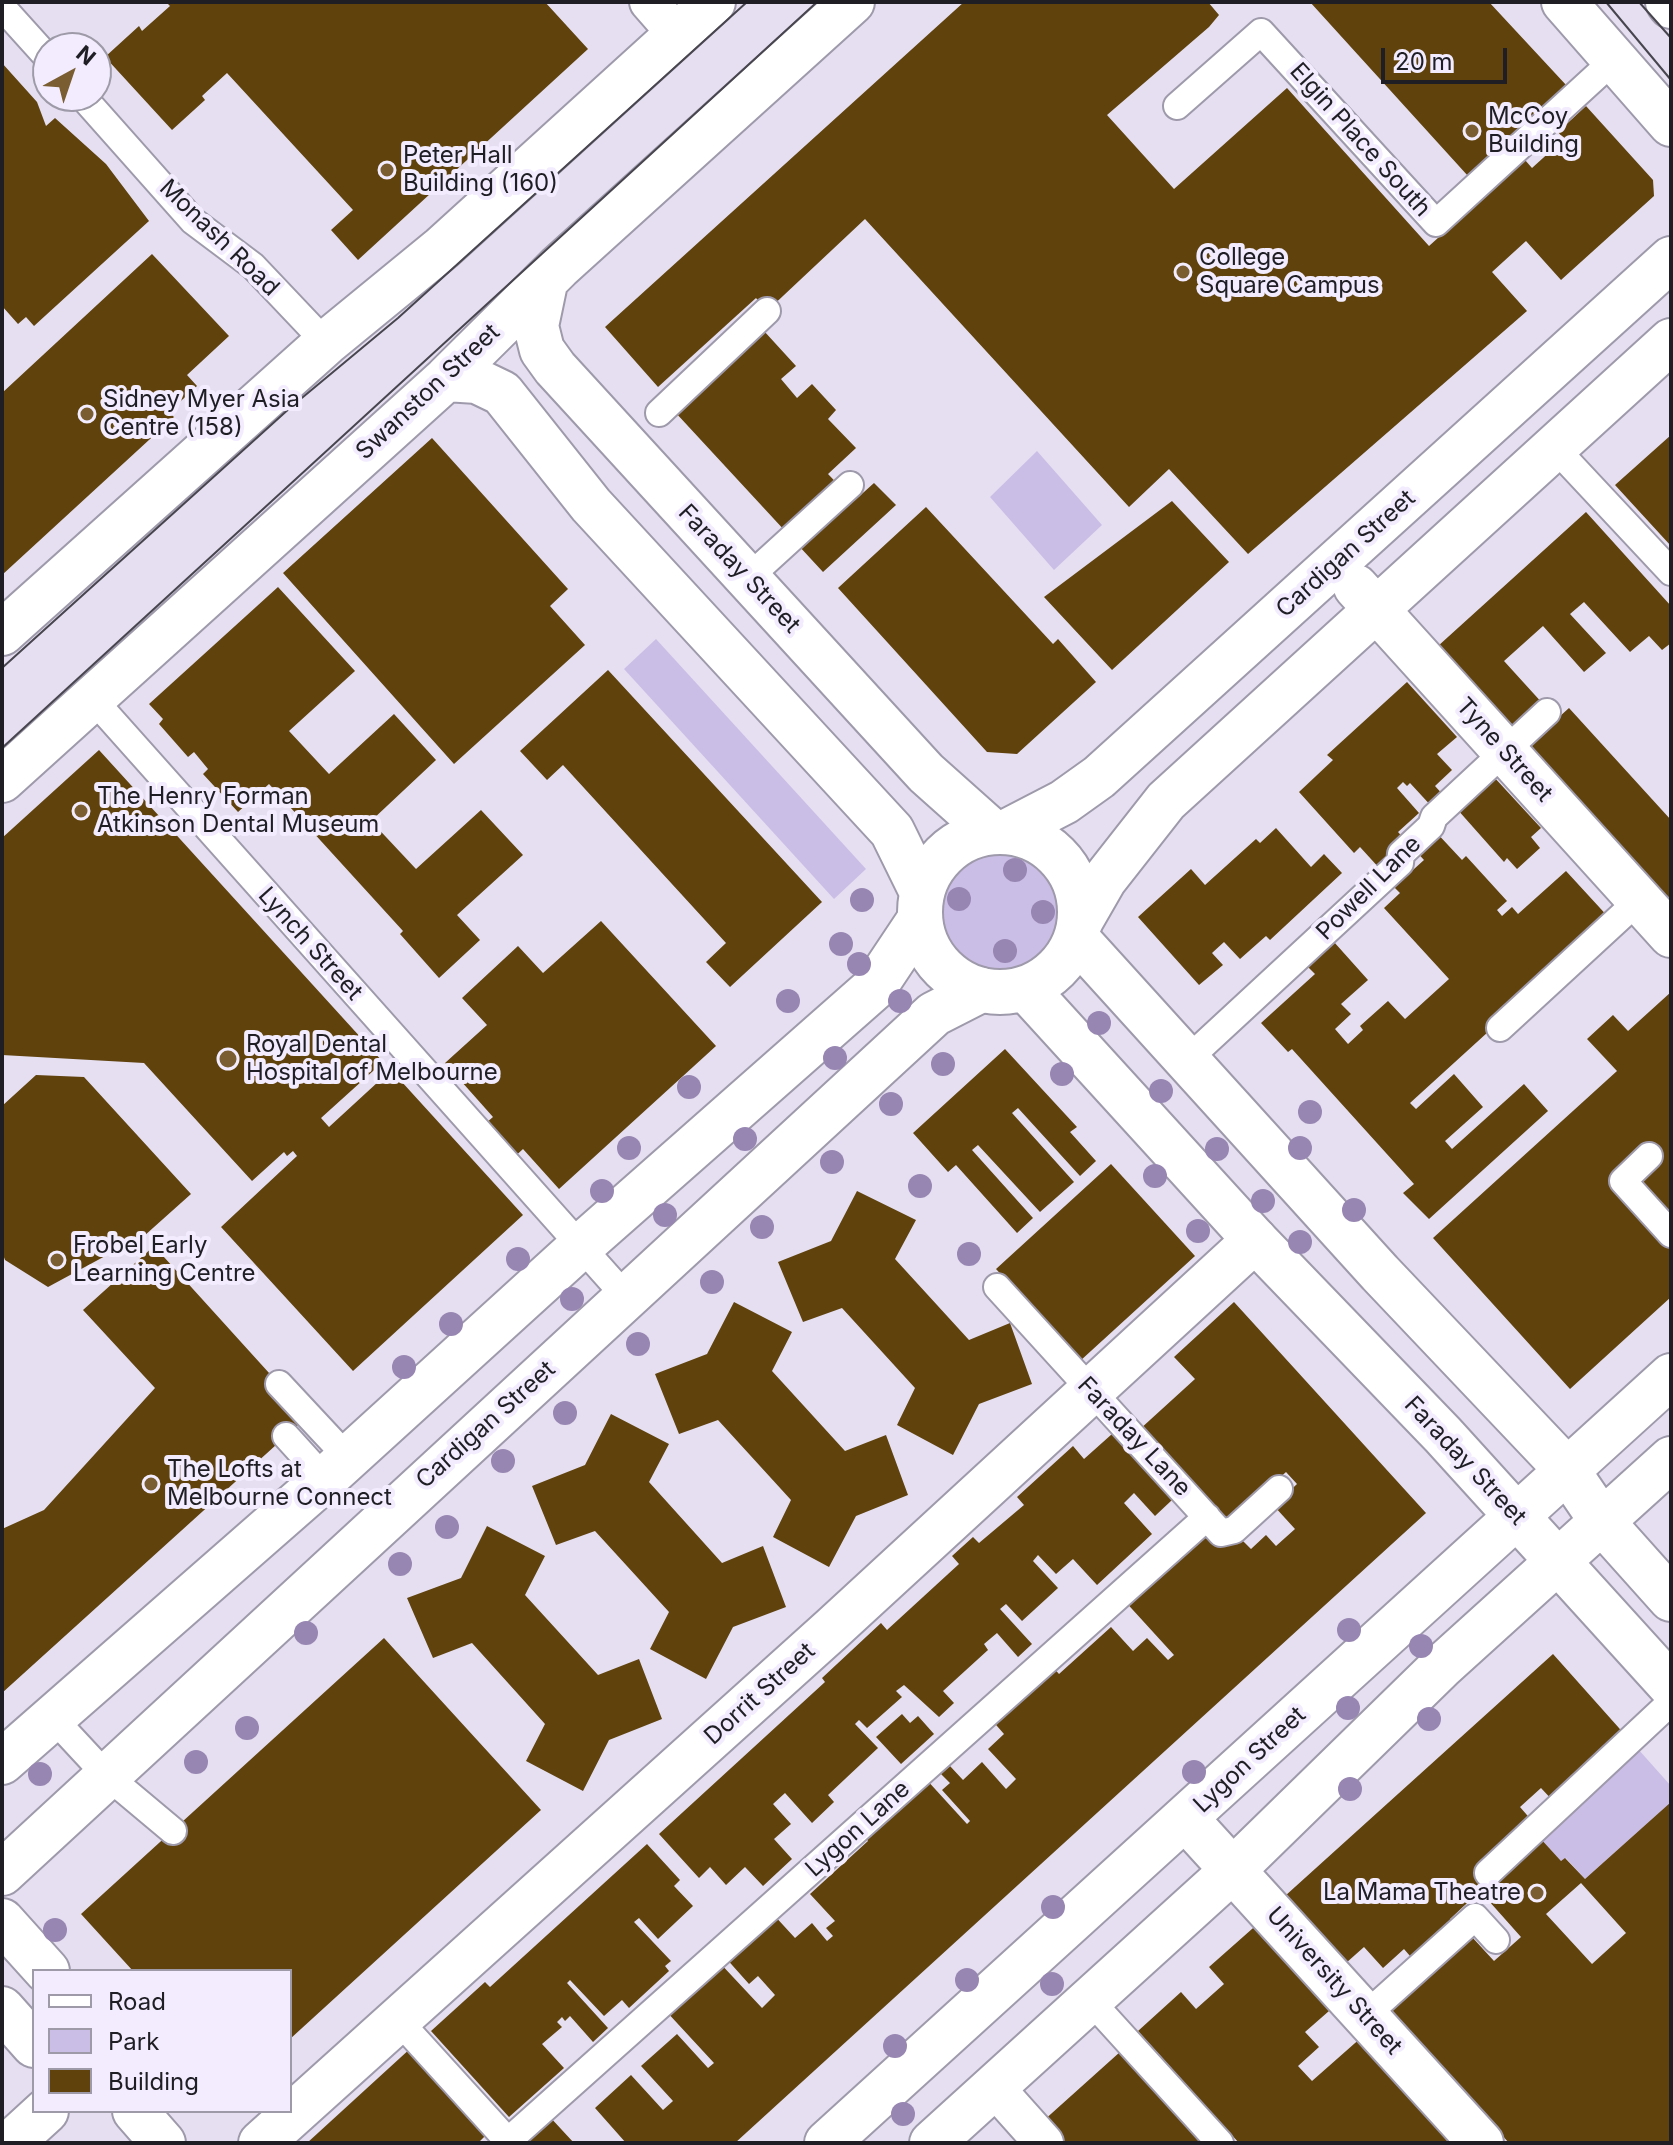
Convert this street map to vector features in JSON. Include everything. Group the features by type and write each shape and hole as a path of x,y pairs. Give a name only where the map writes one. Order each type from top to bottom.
{"street":[{"path":"649,2 677,34"},
{"path":"2,633 326,343 442,248 713,2"},
{"name":"Swanston Street","path":"2,780 446,379 545,283 852,2"},
{"path":"1564,2 1671,124"},
{"name":"Cardigan Street","path":"1000,831 1064,802 1099,777 1671,259"},
{"name":"Faraday Street","path":"545,283 536,326 542,350 926,773 1000,831"},
{"path":"446,379 477,381 502,393 591,505 892,831 921,905 926,943 939,964 958,981 981,990 1003,992 1026,989 1047,978 1065,961 1104,880 1158,809 1671,341"},
{"name":"Tyne Street","path":"1336,564 1671,935"},
{"path":"2,1762 336,1469 580,1247 874,988 921,905 931,869 947,851 968,837 1000,831 1033,838 1054,851 1070,871 1079,895 1079,929 1187,1060 1306,1192 1567,1470 1603,1523 1671,1599"},
{"name":"Faraday Street","path":"1026,989 1255,1240 1443,1435 1671,1686"},
{"name":"Cardigan Street","path":"2,1873 105,1774 934,1014 981,990"},
{"path":"1255,1240 1306,1192"},
{"name":"Dorrit Street","path":"261,2143 399,2021 1255,1240"},
{"name":"Lygon Street","path":"827,2143 1671,1376"},
{"path":"1443,1435 1494,1390"},
{"path":"932,2143 1233,1870 1441,1667 1671,1459"},
{"name":"University Street","path":"1186,1819 1481,2143"},
{"path":"2,1921 45,1969"},
{"path":"2,2009 32,2043"},
{"path":"994,2087 1044,2143"},
{"path":"11,2143 44,2113"},
{"path":"137,2113 163,2143"}],"lane":[{"path":"2,7 32,40"},
{"name":"Elgin Place South","path":"1177,106 1261,32 1436,223 1614,60"},
{"name":"Monash Road","path":"96,112 193,221 253,266 326,343"},
{"path":"659,413 767,311"},
{"path":"1555,448 1671,572"},
{"path":"748,578 850,485"},
{"name":"Lynch Street","path":"92,698 626,1297"},
{"name":"Powell Lane","path":"1187,1060 1400,863 1401,854 1431,826 1434,817 1547,712"},
{"path":"1500,1028 1639,900"},
{"path":"1649,1156 1623,1181 1671,1234"},
{"name":"Faraday Lane","path":"997,1287 1221,1533 1234,1530 1279,1489"},
{"path":"279,1384 336,1469"},
{"path":"286,1436 336,1469"},
{"name":"Lygon Lane","path":"399,2021 508,2141 1207,1517"},
{"path":"1488,1873 1671,1702"},
{"path":"53,1718 105,1774 173,1831"},
{"path":"1366,2015 1475,1917 1496,1940"},
{"path":"1090,2000 1220,2143"}],"green space":[{"path":"1037,451 1102,525 1054,570 990,497"},
{"path":"656,639 866,869 834,899 624,669"},
{"path":"1004,852 1027,856 1047,870 1061,890 1065,913 1061,936 1047,956 1027,970 1004,974 981,970 961,956 947,936 943,913 947,890 961,870 981,856"},
{"path":"1638,1749 1671,1786 1671,1802 1585,1879 1566,1858 1561,1861 1540,1838"}],"building":[{"name":"Peter Hall Building (160)","path":"166,2 545,2 588,49 358,260 331,230 353,210 227,73 202,96 205,100 172,130 112,65 112,51 139,26 142,31 170,6"},
{"name":"College Square Campus","path":"964,2 1208,2 1219,15 1209,27 1107,115 1174,189 1287,88 1429,246 1525,160 1532,168 1564,139 1558,132 1586,106 1653,180 1654,196 1561,280 1526,241 1492,272 1527,311 1248,554 1169,469 1129,507 865,219 767,311 756,298 658,387 605,327"},
{"name":"McCoy Building","path":"1310,2 1489,2 1567,86 1468,176"},
{"path":"2,63 32,96 32,112 41,112 46,126 55,118 106,164 149,221 34,326 26,317 18,324 2,306"},
{"name":"Sidney Myer Asia Centre (158)","path":"152,254 229,336 187,375 197,386 169,412 174,417 2,575 2,393"},
{"path":"764,331 796,366 781,379 797,398 812,384 836,410 828,419 856,448 828,474 854,501 874,483 896,505 823,572 675,412"},
{"path":"1671,435 1671,546 1615,485"},
{"path":"432,438 568,589 550,606 585,645 454,764 283,573"},
{"path":"1172,501 1229,562 1112,670 1044,597"},
{"path":"926,507 1053,644 1058,639 1096,682 1017,754 987,752 838,588"},
{"path":"1586,512 1671,606 1671,643 1662,650 1649,636 1630,652 1584,602 1570,614 1606,653 1584,672 1543,626 1504,661 1544,705 1504,740 1427,656"},
{"path":"278,587 355,671 289,731 329,774 394,714 436,760 371,821 416,869 481,810 523,855 457,915 480,940 439,978 400,934 403,931 269,784 238,812 203,774 208,769 194,752 188,757 159,724 163,719 149,704"},
{"path":"608,670 822,902 730,987 706,962 726,943 563,765 547,780 520,751"},
{"path":"1407,682 1457,737 1437,754 1452,770 1435,786 1446,798 1434,809 1410,783 1407,786 1403,782 1397,788 1419,813 1398,832 1409,844 1381,870 1360,847 1354,853 1299,792 1333,760 1327,755"},
{"path":"1569,708 1671,820 1671,924 1517,755"},
{"name":"Royal Dental Hospital of Melbourne","path":"99,750 383,1062 321,1118 329,1127 391,1070 523,1215 353,1371 221,1227 297,1156 293,1151 287,1156 284,1152 252,1181 144,1063 2,1055 2,838"},
{"path":"1493,776 1541,828 1531,837 1540,848 1517,869 1507,858 1504,862 1457,809"},
{"path":"1276,828 1311,867 1324,854 1342,873 1270,940 1266,936 1240,959 1224,942 1212,953 1223,965 1199,985 1138,917 1191,869 1205,885 1256,839 1260,843"},
{"path":"1434,830 1462,860 1466,856 1507,901 1497,910 1502,916 1512,907 1518,914 1566,871 1611,920 1410,1103 1416,1109 1454,1074 1483,1107 1445,1141 1452,1149 1524,1084 1548,1111 1429,1219 1403,1193 1414,1184 1292,1049 1288,1052 1261,1023 1315,974 1307,966 1334,942 1368,980 1341,1004 1351,1014 1335,1029 1348,1044 1363,1030 1360,1026 1388,1001 1405,1019 1449,979 1384,908 1400,893 1394,887 1424,860 1414,849"},
{"path":"601,921 716,1046 559,1189 523,1149 509,1162 479,1129 493,1117 445,1063 487,1025 462,998 518,946 543,973"},
{"path":"1671,992 1671,1221 1633,1179 1644,1145 1609,1177 1671,1245 1671,1297 1570,1389 1433,1238 1617,1071 1587,1039 1613,1015 1628,1031"},
{"path":"1005,1049 1077,1127 1070,1132 1096,1161 1080,1176 1018,1108 1012,1113 1074,1182 1040,1212 978,1145 972,1150 1033,1218 1017,1233 956,1165 948,1172 913,1133"},
{"path":"36,1075 84,1077 191,1194 125,1253 120,1248 48,1287 5,1260 2,1252 2,1106"},
{"path":"1111,1164 1195,1256 1080,1361 996,1269"},
{"path":"857,1191 916,1220 895,1259 969,1340 1010,1323 1032,1384 979,1404 953,1455 897,1425 915,1388 842,1308 803,1322 778,1262 831,1241"},
{"name":"The Lofts at Melbourne Connect","path":"154,1246 308,1416 2,1693 2,1529 44,1510 155,1388 83,1310"},
{"path":"734,1302 792,1332 772,1371 845,1451 886,1435 908,1495 856,1516 829,1567 773,1537 791,1500 718,1420 679,1434 655,1374 707,1354"},
{"path":"1234,1302 1426,1513 735,2143 626,2143 595,2108 631,2075 663,2110 673,2101 641,2066 677,2034 708,2068 714,2063 665,2010 718,1961 762,2008 775,1995 758,1976 749,1984 724,1956 772,1913 795,1938 812,1923 827,1941 833,1936 826,1928 835,1921 810,1894 868,1841 863,1834 925,1778 967,1824 970,1821 942,1790 950,1783 941,1774 950,1766 963,1780 982,1762 1006,1789 1016,1779 988,1749 1004,1734 990,1718 1050,1664 1059,1674 1111,1627 1133,1651 1147,1638 1168,1660 1174,1655 1122,1598 1203,1524 1239,1537 1251,1549 1266,1535 1276,1546 1295,1529 1274,1506 1297,1484 1286,1472 1227,1526 1139,1430 1195,1379 1174,1357"},
{"path":"611,1414 669,1444 649,1482 722,1563 763,1546 786,1607 733,1627 706,1679 650,1649 669,1612 595,1531 556,1545 532,1486 585,1465"},
{"path":"1112,1434 1172,1500 1155,1516 1134,1493 1124,1503 1152,1534 1097,1585 1073,1559 1056,1574 1038,1555 1033,1561 1058,1588 1022,1621 1006,1604 1000,1609 1032,1644 1018,1657 997,1633 984,1644 988,1650 943,1691 954,1703 939,1717 904,1685 896,1691 902,1697 867,1728 859,1720 855,1724 878,1748 828,1795 834,1802 812,1823 785,1793 773,1804 791,1824 774,1839 792,1859 763,1886 745,1867 726,1885 710,1867 699,1878 659,1834 825,1682 822,1678 881,1623 887,1630 959,1564 952,1556 973,1537 979,1543 1024,1505 1017,1497 1073,1446 1084,1459"},
{"path":"487,1526 545,1556 525,1595 598,1675 639,1659 662,1719 609,1740 583,1791 526,1761 545,1724 472,1643 433,1658 407,1598 461,1578"},
{"path":"384,1638 541,1810 292,2037 292,1969 131,1969 81,1914"},
{"path":"1553,1654 1627,1737 1555,1803 1541,1788 1520,1807 1533,1822 1540,1838 1561,1861 1565,1858 1585,1879 1671,1802 1671,2143 1509,2143 1390,2011 1472,1937 1494,1961 1521,1937 1480,1891 1450,1919 1457,1927 1416,1963 1404,1949 1383,1968 1364,1947 1346,1963 1285,1896","holes":["1581,1883 1626,1933 1592,1964 1546,1914"]},
{"path":"902,1714 910,1723 918,1716 934,1734 901,1764 876,1737"},
{"path":"647,1844 680,1880 674,1886 693,1906 658,1939 639,1918 634,1922 671,1961 665,1966 669,1971 629,2008 622,2000 604,2016 570,1980 567,1983 608,2028 593,2042 570,2016 565,2021 562,2017 557,2022 562,2027 542,2044 564,2068 509,2117 431,2031 485,1982 490,1987"},
{"path":"1261,1921 1337,2004 1305,2032 1319,2047 1298,2066 1312,2081 1363,2036 1454,2143 1239,2143 1138,2031 1181,1992 1196,2009 1224,1984 1209,1967"},
{"path":"1130,2043 1220,2143 1060,2143 1042,2122"},
{"path":"412,2047 490,2131 478,2143 307,2143"},
{"path":"549,2116 574,2143 519,2143"}],"tram line":[{"path":"2,668 291,407 398,318 747,2"},
{"path":"2,748 817,2"},
{"path":"1606,2 1671,80"},
{"path":"1639,2 1671,38"}],"place":[{"name":"McCoy Building","path":"1472,131"},
{"name":"Peter Hall Building (160)","path":"387,170"},
{"name":"College Square Campus","path":"1183,272"},
{"name":"Sidney Myer Asia Centre (158)","path":"87,414"},
{"name":"The Henry Forman Atkinson Dental Museum","path":"81,811"},
{"name":"Royal Dental Hospital of Melbourne","path":"228,1059"},
{"name":"Frobel Early Learning Centre","path":"57,1260"},
{"name":"The Lofts at Melbourne Connect","path":"151,1484"},
{"name":"La Mama Theatre","path":"1537,1893"}]}
